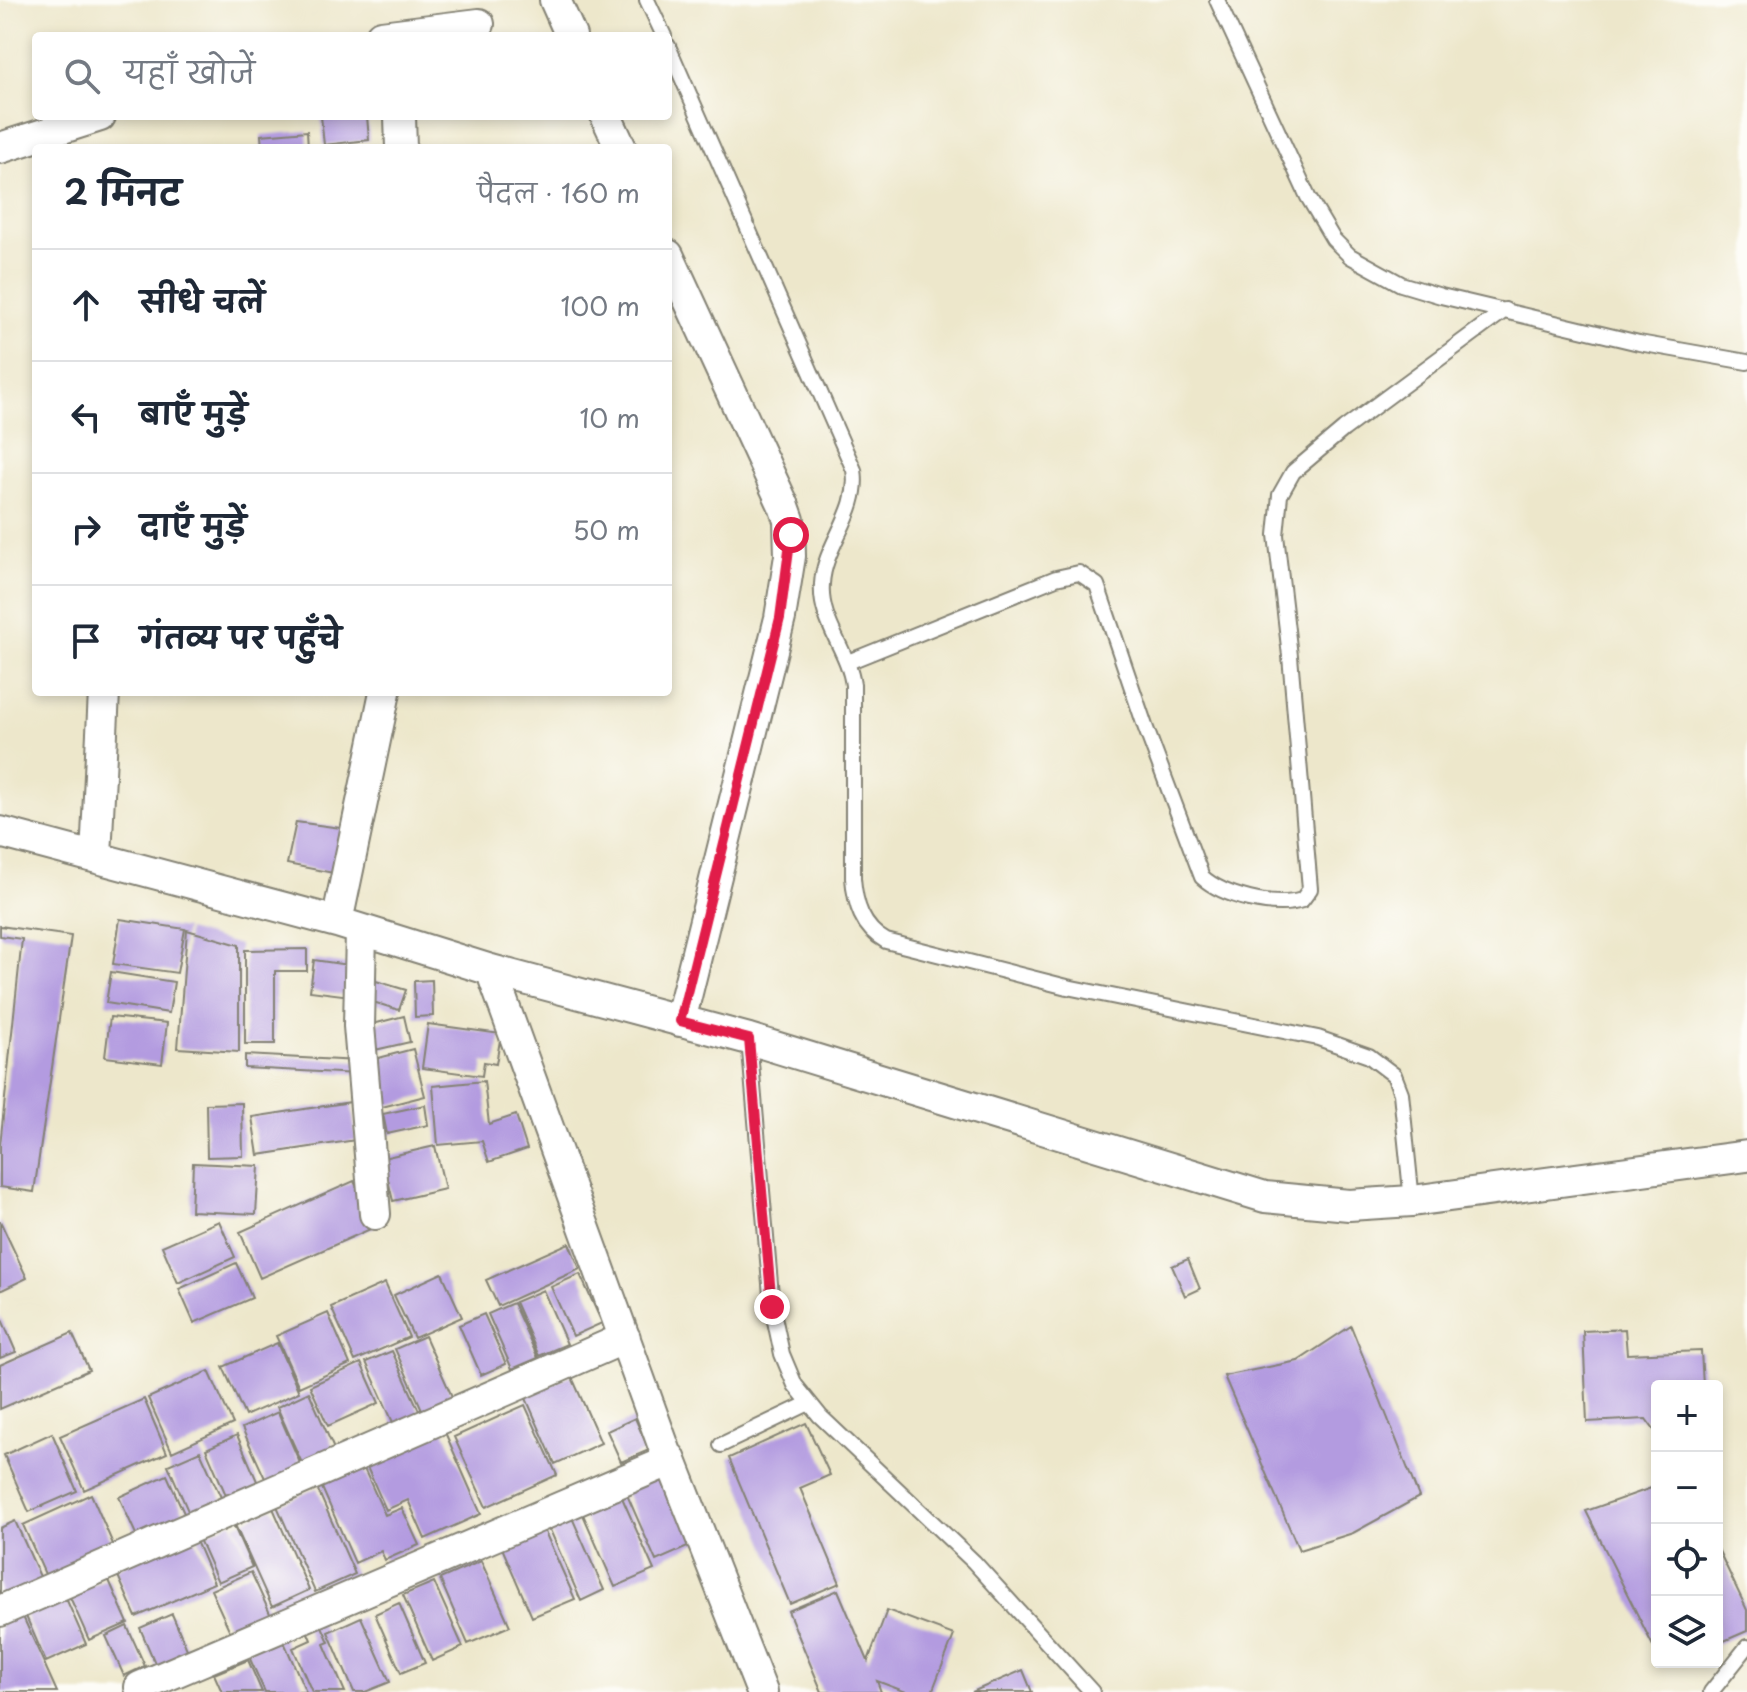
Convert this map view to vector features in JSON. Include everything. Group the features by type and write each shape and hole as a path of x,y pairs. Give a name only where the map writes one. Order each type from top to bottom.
{"street":[{"path":"555,0 569,32"},
{"path":"415,32 479,24"},
{"path":"0,148 88,120"},
{"path":"400,120 401,144"},
{"path":"608,120 619,144"},
{"path":"672,264 784,506 791,535 780,618 680,1021"},
{"path":"96,857 104,696"},
{"path":"375,1214 349,926 384,696"},
{"path":"0,832 749,1039 1265,1197 1349,1205 1412,1201 1747,1156"},
{"path":"491,970 670,1458 762,1692"},
{"path":"0,1611 625,1338"},
{"path":"140,1687 664,1465 670,1458"}],"lane":[{"path":"647,0 662,32"},
{"path":"1217,0 1301,183 1333,239 1350,256 1401,284 1639,343 1747,362"},
{"path":"672,55 851,459 856,485 823,570 821,589 830,628 848,662 853,685 854,891 862,917 876,935 1067,987 1318,1038 1369,1056 1394,1075 1401,1093 1412,1201"},
{"path":"848,662 1056,578 1079,573 1089,577 1104,598 1145,726 1202,877 1221,890 1281,903 1302,900 1310,889 1293,685 1276,535 1280,495 1293,472 1344,429 1505,310"},
{"path":"749,1039 772,1307 782,1354 807,1404 974,1562 1092,1692"},
{"path":"721,1445 807,1404"},
{"path":"1711,1692 1747,1647"}],"building":[{"path":"321,120 367,120 369,140 324,144"},
{"path":"307,131 308,144 262,144 261,135"},
{"path":"296,822 356,830 333,873 287,864"},
{"path":"120,919 185,929 177,973 113,964"},
{"path":"0,926 71,936 34,1192 0,1187 0,1145 22,939 0,936"},
{"path":"187,930 239,945 239,1052 178,1048"},
{"path":"307,949 307,971 275,971 275,1044 245,1044 245,950"},
{"path":"314,960 355,966 350,996 310,991"},
{"path":"111,972 174,982 169,1013 106,1003"},
{"path":"366,978 406,990 399,1010 360,998"},
{"path":"432,980 433,1016 415,1017 414,981"},
{"path":"404,1016 410,1042 375,1050 369,1025"},
{"path":"110,1017 167,1023 162,1064 105,1057"},
{"path":"428,1024 501,1034 496,1064 484,1062 482,1076 422,1068"},
{"path":"413,1049 425,1096 382,1107 371,1060"},
{"path":"245,1055 358,1061 357,1074 245,1068"},
{"path":"484,1081 489,1124 516,1115 527,1149 489,1162 482,1141 438,1145 433,1086"},
{"path":"351,1102 356,1140 258,1155 252,1117"},
{"path":"242,1103 243,1156 207,1157 206,1104"},
{"path":"425,1105 428,1125 387,1134 383,1114"},
{"path":"435,1146 445,1189 393,1201 383,1158"},
{"path":"193,1163 259,1166 256,1214 191,1211"},
{"path":"354,1181 375,1227 260,1278 240,1232"},
{"path":"0,1221 27,1278 0,1291"},
{"path":"219,1221 235,1257 178,1283 162,1246"},
{"path":"569,1243 580,1269 498,1306 486,1280"},
{"path":"1188,1259 1200,1289 1185,1296 1172,1266"},
{"path":"236,1263 252,1298 194,1323 179,1289"},
{"path":"442,1273 462,1317 414,1338 394,1295"},
{"path":"580,1274 602,1323 573,1336 551,1287"},
{"path":"385,1283 409,1337 355,1361 331,1307"},
{"path":"543,1290 567,1344 539,1356 515,1302"},
{"path":"513,1303 538,1358 512,1369 488,1314"},
{"path":"328,1313 350,1364 299,1387 276,1336"},
{"path":"484,1314 506,1364 481,1375 459,1325"},
{"path":"0,1315 16,1352 0,1358"},
{"path":"1351,1326 1419,1497 1353,1533 1299,1550 1224,1376 1298,1361"},
{"path":"1625,1329 1627,1354 1701,1351 1703,1380 1651,1380 1651,1426 1646,1419 1587,1422 1583,1331"},
{"path":"72,1333 89,1370 0,1409 0,1365"},
{"path":"425,1336 454,1401 424,1414 395,1349"},
{"path":"277,1343 299,1392 245,1416 223,1367"},
{"path":"392,1351 421,1415 395,1427 366,1362"},
{"path":"361,1363 379,1403 328,1426 310,1386"},
{"path":"209,1371 233,1424 172,1452 148,1398"},
{"path":"571,1375 601,1443 555,1464 525,1396"},
{"path":"309,1392 337,1456 305,1470 277,1407"},
{"path":"144,1399 167,1453 84,1490 60,1436"},
{"path":"525,1405 557,1475 486,1507 454,1437"},
{"path":"278,1412 303,1470 268,1485 242,1428"},
{"path":"635,1418 649,1450 621,1462 607,1431"},
{"path":"806,1423 830,1475 800,1488 840,1583 790,1604 729,1458"},
{"path":"444,1430 481,1514 425,1539 408,1500 386,1510 366,1465"},
{"path":"52,1433 77,1491 29,1512 4,1455"},
{"path":"237,1435 260,1488 229,1502 206,1449"},
{"path":"200,1451 224,1504 191,1518 168,1465"},
{"path":"361,1462 385,1515 402,1508 419,1545 385,1560 381,1551 355,1563 319,1481"},
{"path":"667,1469 699,1542 656,1561 624,1488"},
{"path":"167,1475 187,1520 139,1541 119,1497"},
{"path":"317,1488 355,1574 315,1592 277,1506"},
{"path":"1651,1488 1651,1642 1586,1511"},
{"path":"620,1493 654,1570 615,1587 581,1510"},
{"path":"91,1494 116,1551 48,1581 23,1525"},
{"path":"273,1508 309,1590 272,1607 235,1525"},
{"path":"570,1513 604,1590 581,1601 547,1523"},
{"path":"15,1521 42,1581 0,1600 0,1528"},
{"path":"232,1522 252,1567 218,1582 198,1537"},
{"path":"541,1523 575,1599 532,1617 499,1541"},
{"path":"193,1534 214,1583 136,1617 115,1569"},
{"path":"1723,1560 1747,1610 1747,1631 1723,1641"},
{"path":"481,1561 510,1626 468,1644 440,1579"},
{"path":"251,1572 272,1618 232,1636 211,1590"},
{"path":"108,1578 128,1623 89,1640 69,1595"},
{"path":"434,1582 463,1647 432,1661 403,1595"},
{"path":"838,1590 868,1661 887,1610 954,1635 932,1692 906,1692 877,1681 881,1692 822,1692 788,1611"},
{"path":"65,1596 86,1644 46,1662 25,1614"},
{"path":"399,1603 425,1663 401,1673 375,1614"},
{"path":"20,1610 57,1692 0,1692 0,1619"},
{"path":"172,1614 189,1654 157,1668 140,1628"},
{"path":"317,1615 329,1642 324,1644 345,1692 312,1692 293,1648 311,1640 303,1621"},
{"path":"361,1617 390,1682 365,1692 354,1692 328,1632"},
{"path":"127,1626 145,1666 124,1676 106,1636"},
{"path":"281,1635 306,1692 265,1692 246,1650"},
{"path":"248,1660 262,1692 222,1692 214,1674"},
{"path":"1023,1670 1032,1692 972,1692"}],"route":[{"path":"772,1307 749,1039 680,1021 780,618 791,535"}]}
